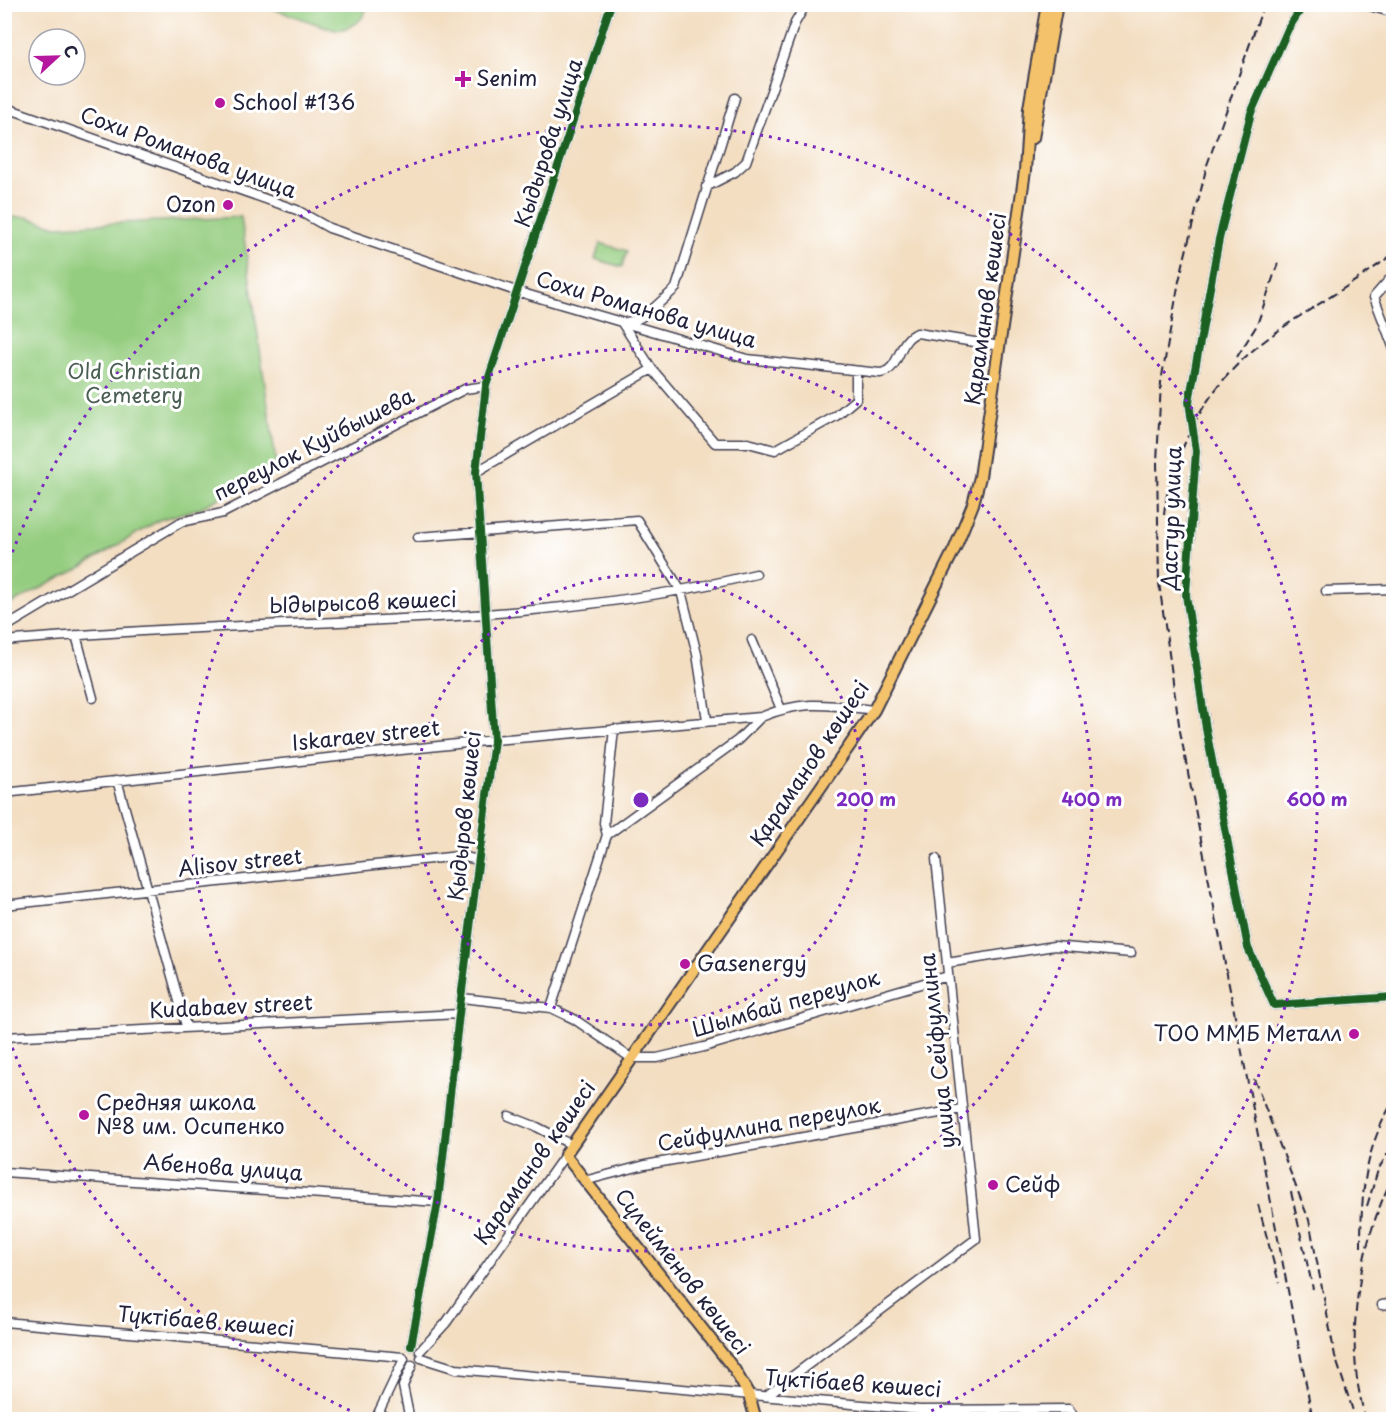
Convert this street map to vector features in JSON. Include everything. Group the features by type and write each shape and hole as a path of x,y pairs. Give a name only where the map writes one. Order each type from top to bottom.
{"main road":[{"name":"Қараманов көшесі","path":"565,1155 873,710 955,548 973,504 983,462 1025,171 1029,108 1053,6"},
{"name":"Сүлейменов көшесі","path":"565,1155 734,1369 749,1395 756,1419"}],"street":[{"name":"Кыдырова улица","path":"519,292 611,4"},
{"path":"706,188 735,172 746,162 795,23 806,4"},
{"name":"Дастур улица","path":"1304,4 1288,29 1251,113 1219,239 1189,402 1196,451 1186,596 1206,729 1248,948 1274,1005 1394,997"},
{"path":"1363,4 1394,13"},
{"path":"735,98 676,288 663,301 636,320 622,322 652,369 715,443 748,443 775,450 836,416 856,399 856,371"},
{"name":"Сохи Романова улица","path":"4,107 291,208 329,228 519,292 747,359 856,371 887,372 909,337 916,333 1000,346"},
{"path":"1394,279 1389,280 1374,297 1394,349"},
{"name":"Қыдыров көшесі","path":"411,1346 438,1202 494,740 478,534 476,472 486,386 519,292"},
{"path":"476,472 652,369"},
{"name":"переулок Куйбышева","path":"4,628 181,522 223,513 465,389 486,386"},
{"path":"418,537 637,520 681,591 698,654 707,720"},
{"name":"Ыдырысов көшесі","path":"4,641 76,635 486,616 631,600 756,574"},
{"path":"1326,591 1394,589"},
{"path":"76,635 93,698"},
{"path":"752,640 781,709"},
{"name":"Iskaraev street","path":"4,793 494,740 761,717 792,705 824,704 873,710"},
{"path":"607,835 738,740 761,717"},
{"path":"551,1008 607,835 604,823 614,729"},
{"path":"117,780 186,1026"},
{"name":"Alisov street","path":"4,905 459,856 478,860"},
{"name":"улица Сейфуллина","path":"766,1396 976,1239 936,859"},
{"path":"947,963 1054,946 1131,953"},
{"name":"Шымбай переулок","path":"632,1058 657,1058 704,1047 948,976"},
{"path":"462,998 551,1008 574,1019 632,1058"},
{"name":"Kudabaev street","path":"4,1037 459,1014"},
{"name":"Сейфуллина переулок","path":"584,1180 645,1165 962,1109"},
{"path":"509,1116 537,1127 572,1146"},
{"name":"Қараманов көшесі","path":"412,1365 446,1323 565,1155"},
{"name":"Абенова улица","path":"4,1172 438,1202"},
{"path":"1382,1305 1394,1303"},
{"name":"Түктібаев көшесі","path":"4,1322 404,1358"},
{"path":"375,1419 404,1358 406,1349 411,1346"},
{"name":"Түктібаев көшесі","path":"411,1346 421,1354 456,1369 920,1410 1069,1409 1076,1419"},
{"path":"404,1358 412,1365 404,1379 404,1394 410,1419"},
{"path":"388,1388 396,1388 404,1394"}],"green space":[{"path":"367,4 366,11 360,20 346,28 335,30 261,5"},
{"name":"Old Christian Cemetery","path":"5,217 26,217 57,226 241,217 277,469 200,508 159,520 80,568 5,607"},
{"path":"600,243 627,251 622,267 595,259"}],"railway":[{"path":"1264,4 1207,165 1179,281 1161,382 1157,462 1159,583 1180,731 1313,1420"},
{"path":"1164,515 1174,470 1184,445 1203,408 1224,379 1249,354 1275,333 1394,253"},
{"path":"1237,357 1257,325 1279,260"},
{"path":"1254,1079 1309,1220 1335,1356 1356,1420"},
{"path":"1361,1247 1364,1189 1371,1153 1384,1118 1394,1100"},
{"path":"1367,1206 1378,1170 1394,1143"},
{"path":"1365,1420 1356,1369 1355,1320 1368,1244 1375,1220 1394,1175"},
{"path":"1291,1192 1313,1289"},
{"path":"1258,1204 1279,1283"}],"cycle path":[{"path":"411,1346 438,1202 494,740 476,472 486,386 611,4"},
{"path":"1304,4 1288,29 1251,113 1219,239 1189,402 1196,451 1186,595 1206,729 1248,948 1274,1005 1394,997"}],"place":[{"name":"Senim","path":"463,79"},
{"name":"School #136","path":"220,103"},
{"name":"Ozon","path":"228,205"},
{"name":"Gasenergy","path":"685,964"},
{"name":"ТОО ММБ Металл","path":"1354,1034"},
{"name":"Средняя школа №8 им. Осипенко","path":"84,1115"},
{"name":"Сейф","path":"993,1185"}]}
